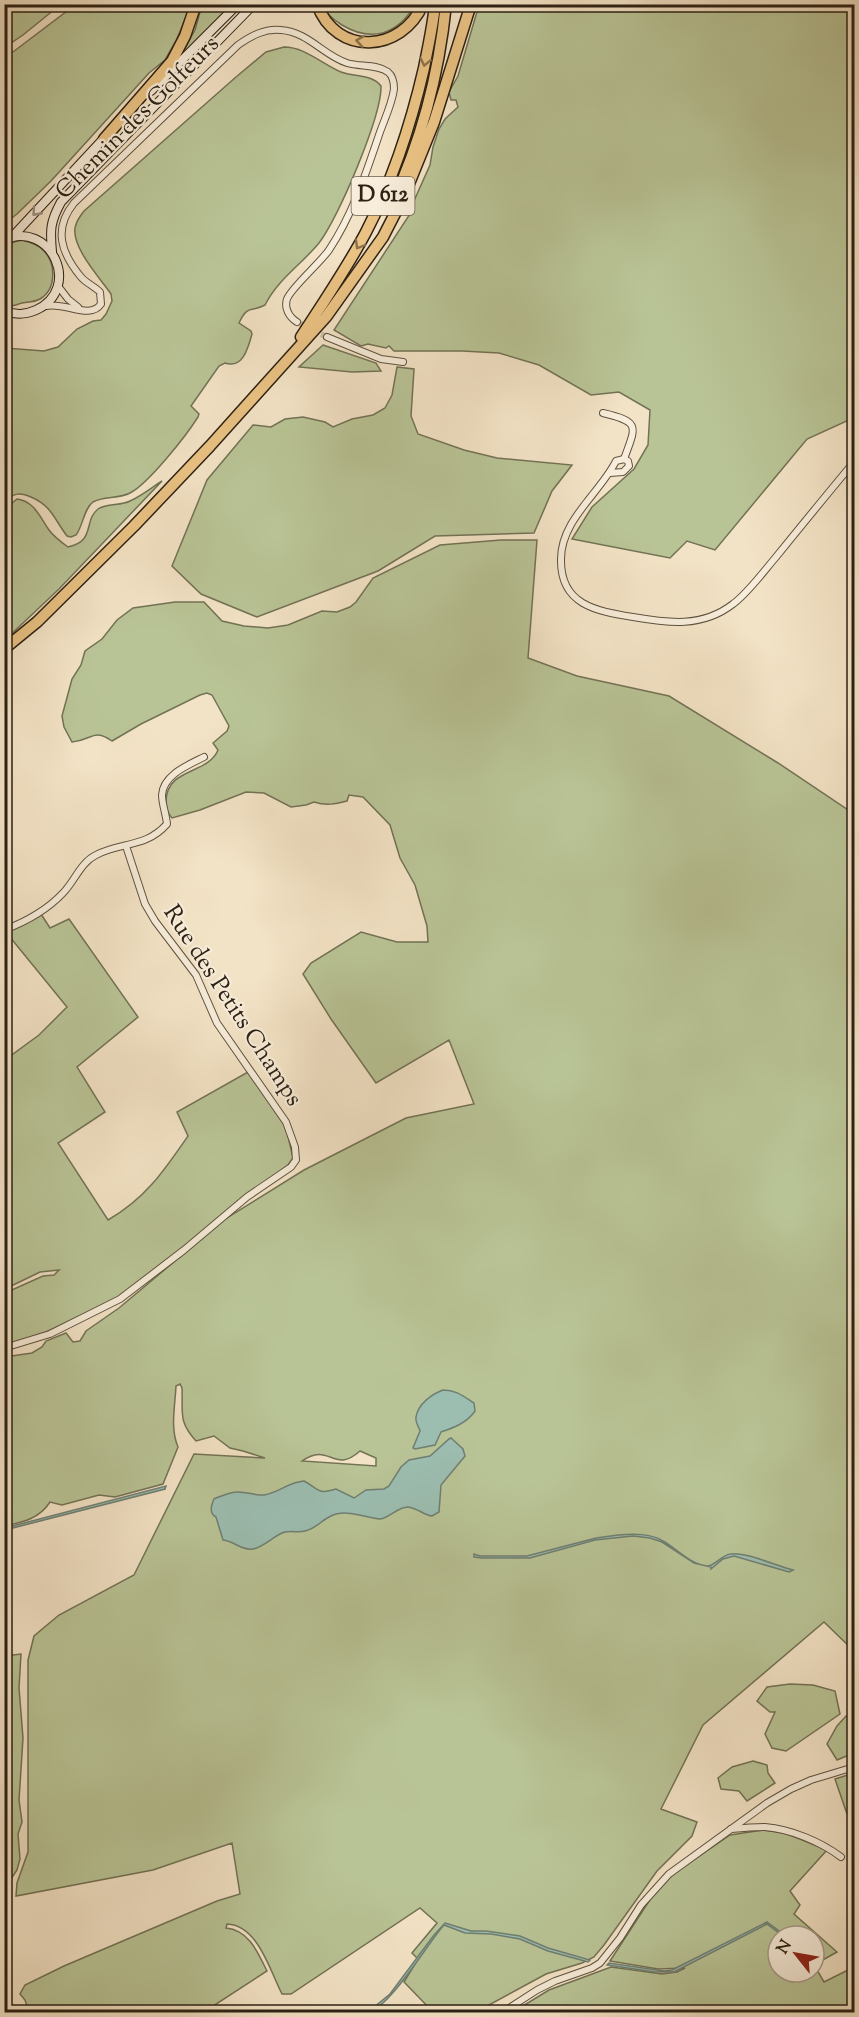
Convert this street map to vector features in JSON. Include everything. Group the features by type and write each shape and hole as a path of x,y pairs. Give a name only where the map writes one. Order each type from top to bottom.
{"highway":[{"path":"104,139 172,62 185,36 196,4"},
{"path":"317,4 324,19 333,29 355,41 371,43 402,31 416,17 423,4"},
{"name":"D 612","path":"281,367 345,269 367,230 386,188 403,146 417,97 435,4"},
{"name":"D 612","path":"356,274 397,194 413,150 428,105 447,4"},
{"name":"D 612","path":"4,650 37,622 134,526 210,446 326,317 383,237 404,196 434,122 471,4"}],"main road":[{"path":"9,238 238,4"},
{"path":"52,252 52,219 61,202 254,4"},
{"path":"4,311 29,314 46,306 58,286 59,266 52,252 41,242 27,236 9,238"}],"street":[{"name":"Chemin des Golfeurs","path":"81,309 93,312 98,308 102,298 96,288 81,277 65,251 61,230 67,211 238,45 253,35 279,29 302,35 345,63 387,71 394,81 394,89 370,162 349,214 318,265 290,293 287,300 289,314 297,322"},
{"path":"58,286 68,299 81,309"},
{"path":"46,306 81,309"},
{"path":"327,337 381,359 403,362"},
{"path":"603,413 624,418 633,426 634,432 624,459"},
{"path":"610,473 618,474 627,470 628,461 624,459"},
{"path":"624,459 616,461 610,473 569,528 563,542 561,557 564,579 574,598 587,607 601,612 665,622 688,622 711,616 734,604 855,462"},
{"path":"855,683 855,695"},
{"path":"4,930 43,910 64,893 90,858 98,853 147,839 162,829 167,824 162,796 164,785 172,776 204,756"},
{"name":"Rue des Petits Champs","path":"4,1348 50,1334 120,1299 184,1250 247,1197 291,1167 296,1160 295,1147 286,1122 217,1023 196,975 145,904 126,846"},
{"path":"503,2013 528,1995 555,1981 600,1963 653,1890 669,1874 731,1829 791,1789 811,1780 855,1767"},
{"path":"731,1829 764,1827 781,1830 831,1849 841,1857"}],"green space":[{"path":"5,4 60,4 60,5 5,47"},
{"path":"75,5 191,5 176,41 165,60 149,73 51,181 5,223 5,58"},
{"path":"202,5 231,5 178,60 195,30"},
{"path":"322,5 415,5 401,23 392,29 383,33 364,34 342,25 330,16"},
{"path":"479,5 854,5 854,412 849,420 807,439 715,550 687,541 670,558 572,539 592,507 634,469 648,445 650,410 619,392 591,395 539,365 499,353 394,351 389,346 386,348 368,344 361,346 334,330 410,214 430,165 439,129 445,119 458,107 456,100 451,100 449,92 458,76"},
{"path":"284,47 313,56 346,74 373,79 381,86 374,119 358,166 337,212 319,243 283,280 265,305 247,311 242,317 239,323 252,334 244,356 236,363 225,363 219,366 191,406 199,414 198,417 176,447 138,488 121,496 93,502 76,535 67,536 48,509 38,501 20,494 11,496 5,501 5,348 44,351 58,347 77,329 93,321 101,320 112,301 111,294 78,244 75,228 81,215 266,52"},
{"path":"22,240 38,246 47,255 52,268 52,282 46,295 40,299 5,306 5,247"},
{"path":"323,345 376,363 381,371 352,372 299,367"},
{"path":"397,367 414,369 411,416 418,434 464,450 497,458 572,465 552,491 534,533 435,536 378,571 257,617 201,594 172,566 207,480 253,425 271,427 285,419 303,417 325,422 333,427 352,419 373,415 385,408 392,395"},
{"path":"162,481 59,589 5,640 6,508 17,499 28,503 36,510 53,535 68,547 77,544 86,536 91,519 98,509 130,501"},
{"path":"501,540 537,540 528,658 577,676 669,696 778,763 854,814 854,1651 824,1622 703,1725 661,1809 697,1822 692,1836 657,1871 594,1957 546,1974 476,2012 433,2012 404,1982 418,1959 412,1953 437,1923 420,1908 291,1994 282,1994 262,1951 247,1932 238,1926 227,1924 226,1928 241,1933 252,1943 267,1971 204,2012 29,2012 20,1994 25,1985 217,1901 240,1894 232,1843 153,1870 16,1896 17,1883 28,1852 28,1660 34,1636 59,1615 134,1575 194,1454 265,1458 230,1448 214,1436 196,1441 184,1422 180,1384 176,1386 174,1417 174,1432 178,1447 163,1484 115,1497 99,1495 62,1505 50,1502 36,1516 5,1526 5,1357 32,1353 42,1347 46,1341 66,1333 73,1342 80,1341 86,1331 119,1308 225,1219 304,1170 406,1118 474,1104 449,1040 376,1083 303,974 311,963 361,932 397,942 428,942 427,926 415,885 400,858 390,825 363,797 349,795 347,801 339,803 314,802 291,807 264,793 246,792 172,818 166,806 168,790 180,777 213,758 218,750 213,743 227,731 229,726 212,695 207,693 200,695 112,741 97,735 72,742 64,727 62,716 72,679 81,665 85,651 102,639 117,620 133,608 175,602 204,602 222,621 268,628 288,625 322,611 337,612 350,607 373,578 440,545","holes":["360,1451 376,1458 376,1466 302,1461 319,1454 343,1460 351,1458"]},
{"path":"41,914 50,928 69,919 138,1017 77,1067 105,1112 58,1143 108,1220 133,1203 143,1193 162,1172 188,1136 177,1112 248,1072 286,1127 293,1158 288,1165 121,1296 44,1333 5,1346 5,1293 43,1276 54,1275 59,1270 40,1272 5,1289 5,1060 39,1035 67,1007 5,931"},
{"path":"21,1654 19,1688 23,1738 19,1800 22,1822 18,1834 20,1859 17,1870 5,1888 5,1656"},
{"path":"790,1684 813,1685 835,1691 840,1714 786,1751 772,1748 765,1734 775,1712 770,1712 757,1701 767,1687"},
{"path":"846,1716 854,1718 854,1753 837,1760 827,1744 837,1726"},
{"path":"753,1761 767,1765 768,1773 775,1783 747,1801 739,1791 721,1789 718,1778 732,1767"},
{"path":"854,1773 854,1811 847,1814 835,1779"},
{"path":"763,1830 785,1833 827,1850 790,1891 800,1905 794,1914 805,1924 766,1924 766,1984 826,1984 826,1981 854,1967 854,2003 847,2009 849,2012 513,2012 549,1990 611,1967 662,1974 677,1972 685,1968 658,1969 610,1961 655,1892 669,1877 730,1835"},
{"path":"826,1942 837,1952 826,1958"}],"shaded area":[{"path":"443,1390 456,1392 474,1403 475,1411 464,1422 441,1432 435,1445 415,1449 413,1448 420,1431 416,1421 417,1412 426,1400"},
{"path":"451,1438 463,1449 465,1456 441,1485 439,1512 432,1516 408,1507 380,1519 354,1514 335,1514 309,1530 282,1533 260,1546 249,1549 223,1540 212,1511 214,1499 234,1492 264,1495 304,1481 318,1490 336,1489 354,1498 366,1490 384,1489 389,1486 401,1467 409,1460 430,1456"},
{"path":"166,1486 165,1489 5,1530 5,1528"},
{"path":"641,1535 658,1538 700,1564 694,1563 662,1542 633,1536 595,1540 530,1558 474,1557 474,1554 527,1556 596,1538"},
{"path":"738,1554 793,1570 789,1572 734,1556 723,1559 711,1569 707,1566 727,1555"},
{"path":"767,1922 770,1924 674,1972 655,1972 607,1965 609,1963 664,1971 672,1970"},
{"path":"445,1923 471,1931 520,1936 548,1948 590,1960 588,1962 548,1951 520,1939 491,1934 465,1933 444,1925 397,1988 377,2008 368,2012 390,1994"}],"tunnel":[{"path":"297,322 327,337"}]}
